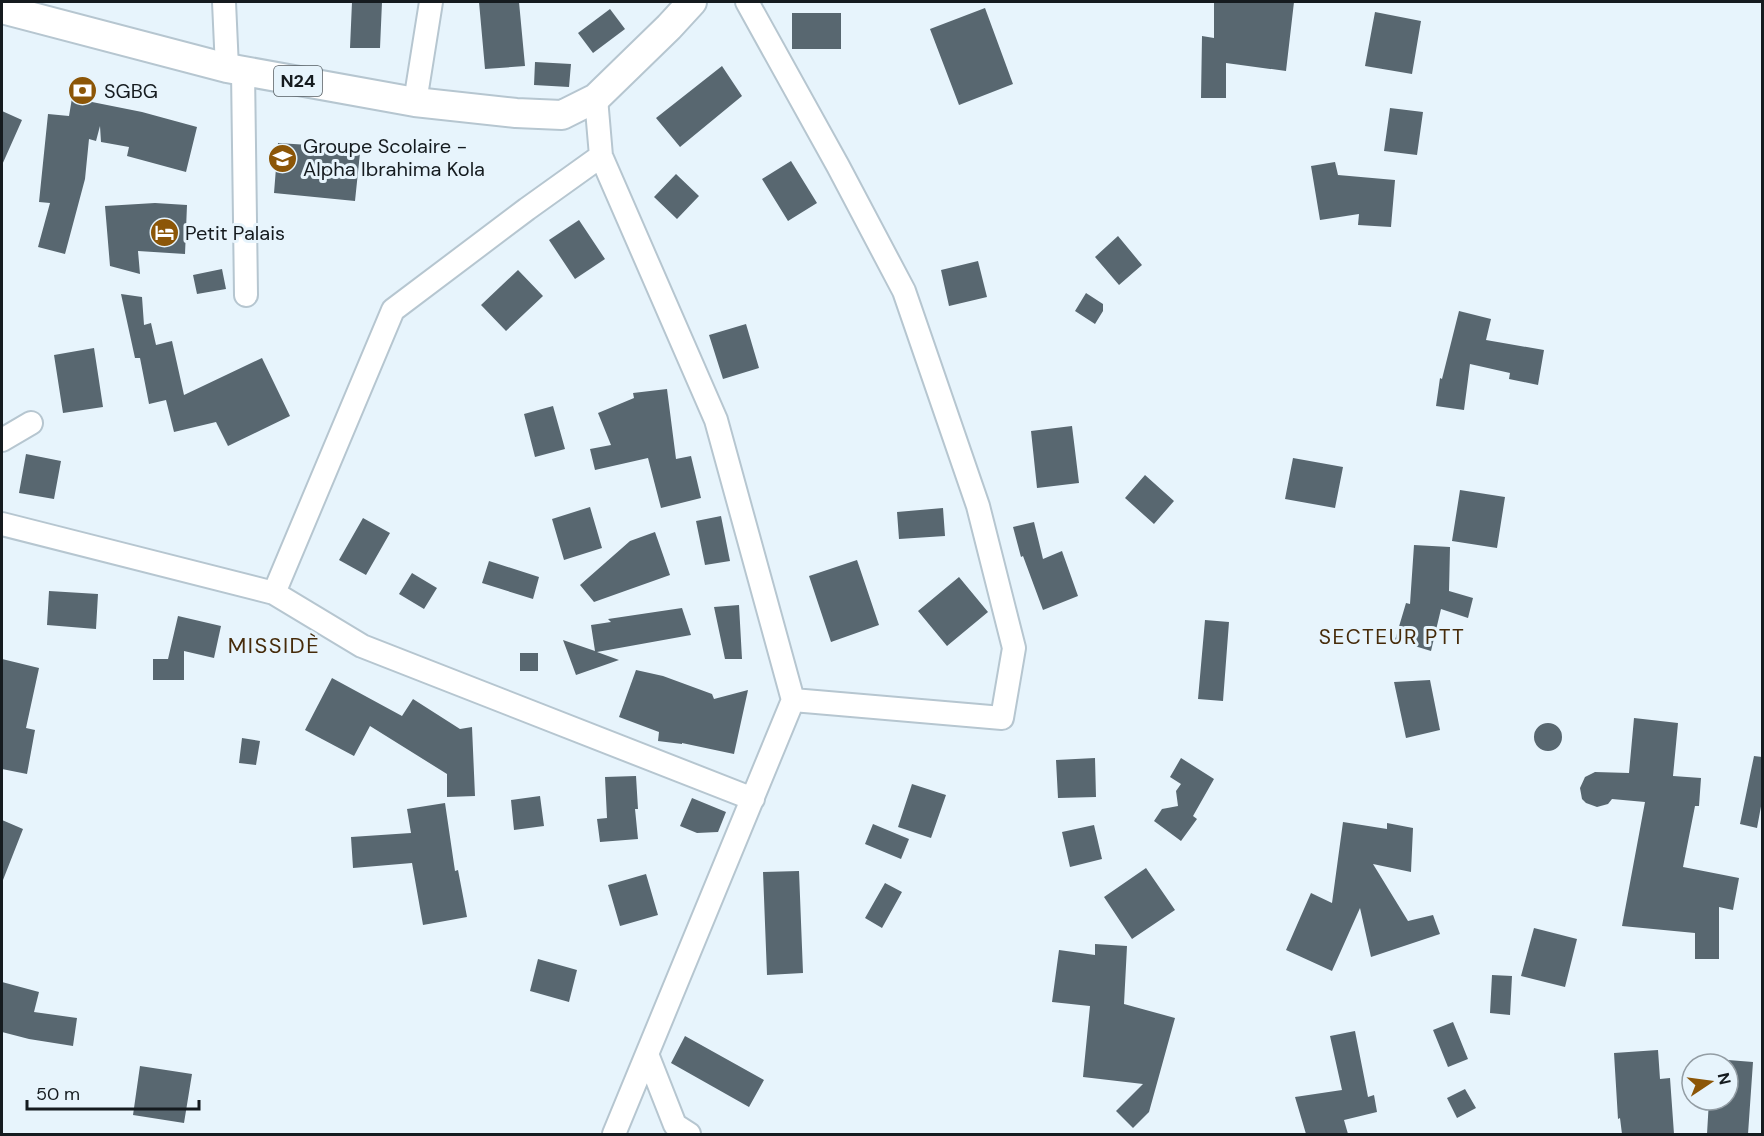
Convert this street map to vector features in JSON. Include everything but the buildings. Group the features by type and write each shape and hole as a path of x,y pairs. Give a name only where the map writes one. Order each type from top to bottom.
{"main road":[{"name":"N24","path":"2,9 235,70 415,102 516,113 562,115 596,98 692,2"}],"street":[{"path":"224,2 235,70 246,295"},
{"path":"415,102 431,2"},
{"path":"747,2 904,291 978,506 1014,648 1002,718 793,700"},
{"path":"596,98 602,156 716,420 793,700 614,1134"},
{"path":"274,593 393,310 527,209 602,156"},
{"path":"2,440 30,423"},
{"path":"2,524 274,593 362,646 753,799"},
{"path":"647,1054 675,1125 689,1134"}],"place":[{"name":"SGBG","path":"83,91"},
{"name":"Groupe Scolaire - Alpha Ibrahima Kola","path":"282,158"},
{"name":"Petit Palais","path":"164,233"}],"district":[{"name":"SECTEUR PTT","path":"1392,637"},
{"name":"MISSIDÈ","path":"274,645"}]}
